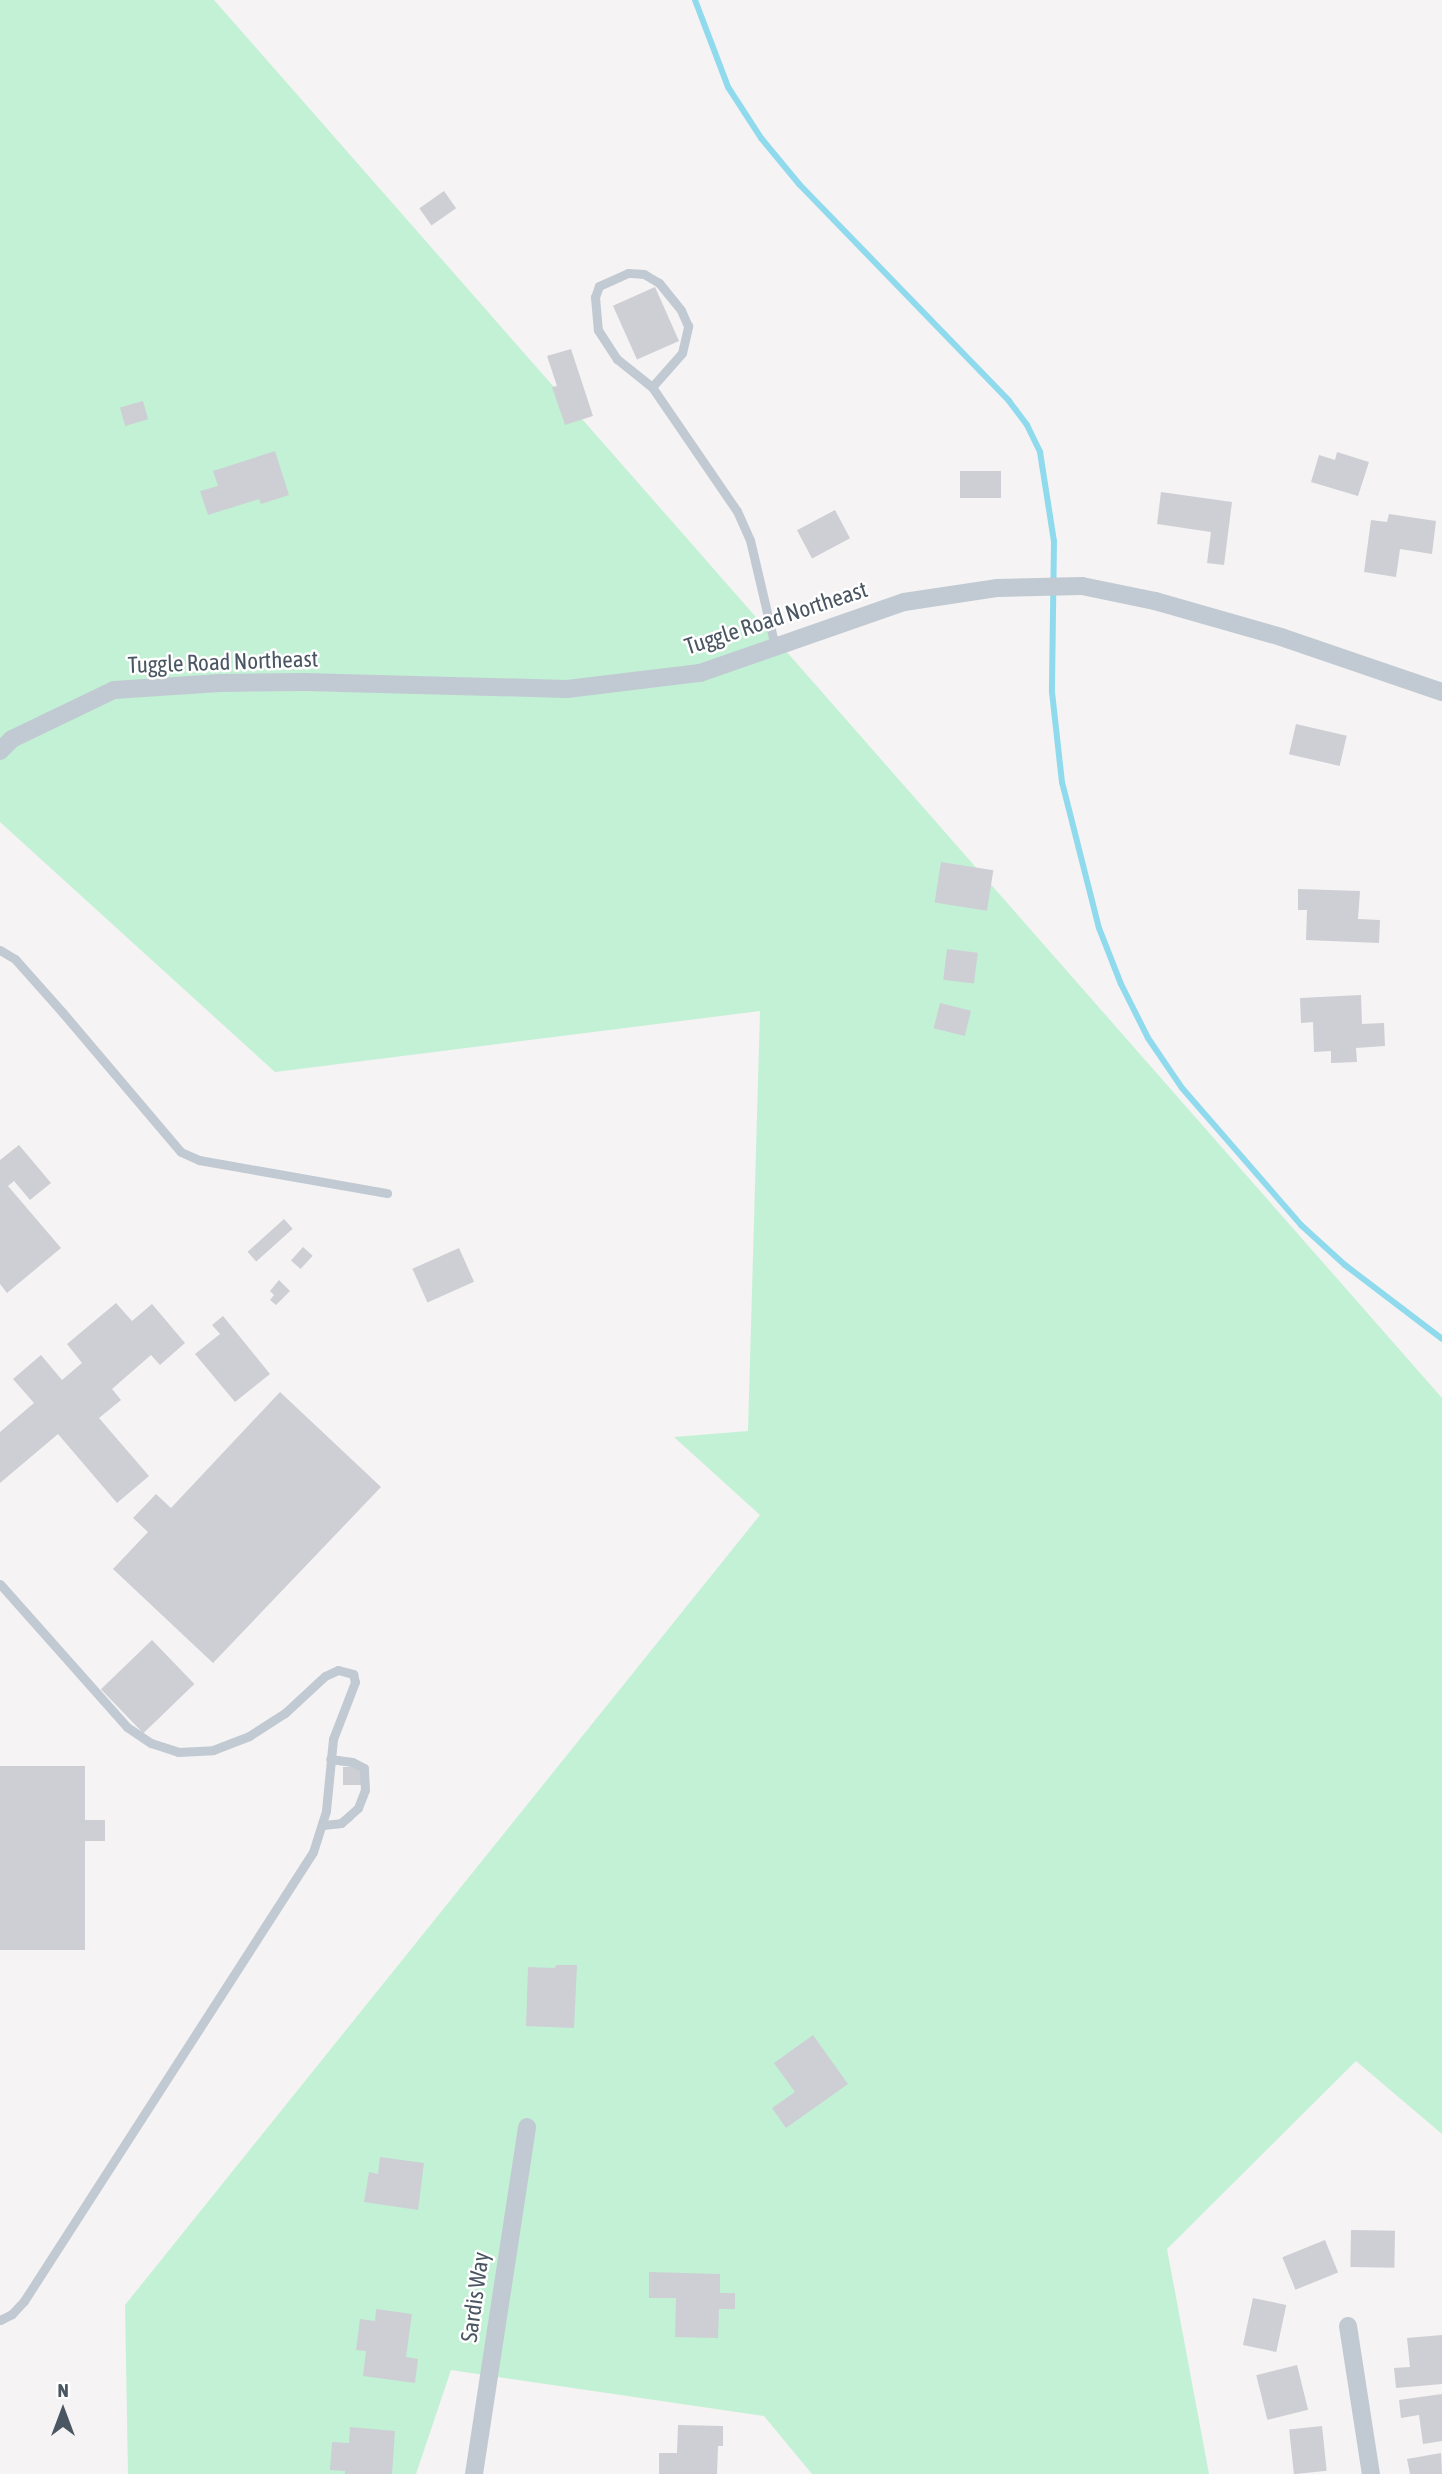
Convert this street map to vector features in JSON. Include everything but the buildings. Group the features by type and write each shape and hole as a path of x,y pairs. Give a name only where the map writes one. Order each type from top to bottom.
{"street":[{"name":"Tuggle Road Northeast","path":"0,751 12,739 114,690 220,682 567,689 700,673 904,601 998,588 1082,586 1156,601 1281,637 1442,692"},
{"name":"Sardis Way","path":"474,2474 527,2127"},
{"path":"1348,2326 1371,2474"}],"lane":[{"path":"652,387 682,353 688,326 681,310 659,283 644,274 628,273 599,286 595,297 598,330 617,359 652,387 737,511 750,540 775,647"},
{"path":"0,950 15,959 181,1152 199,1160 387,1193"},
{"path":"0,1584 127,1727 150,1743 178,1752 213,1750 248,1736 290,1709 326,1676 338,1670 349,1671 354,1677 354,1687 335,1733 323,1825 313,1852 39,2278 18,2307 0,2320"},
{"path":"323,1825 341,1823 358,1808 365,1790 364,1768 352,1762 330,1759"}],"green space":[{"path":"0,0 214,0 1442,1398 1442,2134 1356,2061 1167,2249 1209,2474 812,2474 764,2416 451,2370 416,2474 128,2474 125,2305 760,1515 674,1437 748,1431 760,1011 275,1072 0,822"}],"waterway":[{"path":"695,0 728,87 761,138 799,184 1009,401 1027,425 1040,452 1054,541 1052,692 1062,782 1099,928 1121,984 1148,1038 1182,1088 1301,1225 1345,1265 1442,1339"}]}
